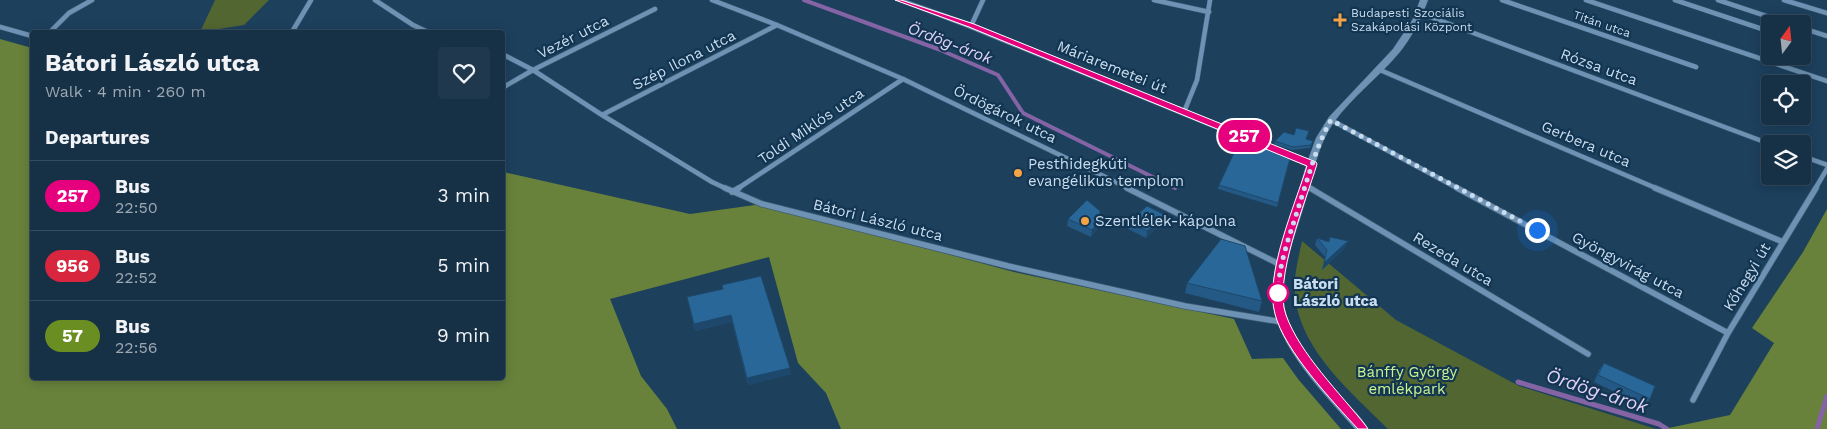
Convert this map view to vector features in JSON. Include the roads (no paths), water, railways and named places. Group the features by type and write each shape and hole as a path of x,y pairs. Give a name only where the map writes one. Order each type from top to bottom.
{"main road":[{"name":"Máriaremetei út","path":"899,0 972,26 1312,164"},
{"path":"1362,429 1296,347 1282,322 1278,300 1281,265 1312,164 1324,132 1331,120 1380,70 1404,41 1420,13 1424,0"}],"street":[{"path":"52,30 69,14 92,0"},
{"path":"293,30 312,0"},
{"path":"375,0 425,30"},
{"name":"Ördögárok utca","path":"712,0 776,24 903,79 1178,212 1281,265"},
{"path":"972,26 983,0"},
{"path":"1154,0 1209,12"},
{"path":"1184,112 1197,80 1210,0"},
{"name":"Titán utca","path":"1502,0 1696,68"},
{"path":"1586,0 1827,82"},
{"path":"1675,0 1761,29"},
{"path":"1718,0 1763,15"},
{"path":"1784,0 1827,14"},
{"name":"Vezér utca","path":"505,86 533,70 655,9"},
{"name":"Rózsa utca","path":"1420,13 1761,141"},
{"name":"Szép Ilona utca","path":"602,115 776,24"},
{"path":"0,27 30,35"},
{"path":"1811,31 1827,36"},
{"name":"Bátori László utca","path":"505,56 533,70 602,115 732,192 762,204 1008,266 1185,306 1282,322"},
{"name":"Gerbera utca","path":"1380,70 1783,242"},
{"name":"Toldi Miklós utca","path":"732,192 903,79"},
{"name":"Gyöngyvirág utca","path":"1331,120 1728,333"},
{"path":"1811,159 1827,165"},
{"name":"Kőhegyi út","path":"1693,400 1728,333 1827,169"},
{"name":"Rezeda utca","path":"1306,186 1588,354"}],"waterway":[{"name":"Ördög-árok","path":"804,0 938,49 998,75 1023,113 1175,188"},
{"name":"Ördög-árok","path":"1518,382 1659,424 1667,429"},
{"path":"1817,429 1827,396"}],"place":[{"name":"Budapesti Szociális Szakápolási Központ","path":"1340,20"},
{"name":"Pesthidegkúti evangélikus templom","path":"1018,173"},
{"name":"Szentlélek-kápolna","path":"1085,221"},
{"name":"Bátori László utca","path":"1278,293"}],"park label":[{"name":"Bánffy György emlékpark","path":"1407,380"}]}
